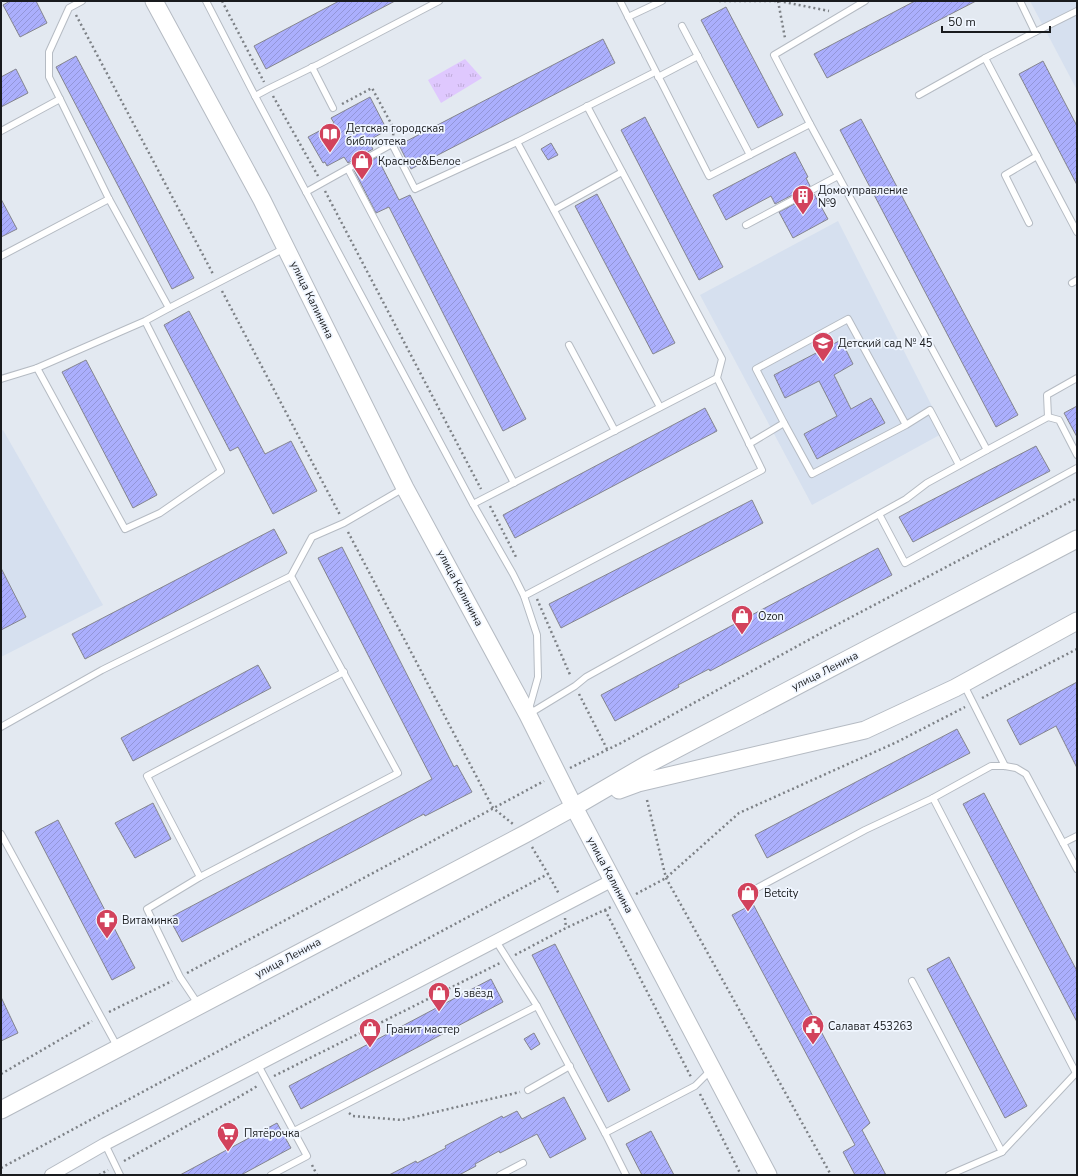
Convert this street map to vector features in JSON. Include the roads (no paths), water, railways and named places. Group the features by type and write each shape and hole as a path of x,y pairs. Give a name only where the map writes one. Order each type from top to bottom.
{"street":[{"name":"улица Калинина","path":"154,1 262,200 406,488 528,715 574,807 768,1175"},
{"name":"улица Ленина","path":"1,1110 521,836 646,765 1077,539"},
{"name":"улица Ленина","path":"574,807 638,783 866,730 963,684 1077,621"},
{"path":"50,1175 105,1144 258,1066 613,880"}],"lane":[{"path":"82,1 69,8 49,52 49,77 110,199 168,308"},
{"path":"206,1 306,192 524,596 537,635 538,677 528,715"},
{"path":"255,96 439,1"},
{"path":"620,1 656,75 709,176 810,124"},
{"path":"628,17 662,1"},
{"path":"865,1 774,55 987,450"},
{"path":"1020,1 1035,32"},
{"path":"919,95 985,58 1077,11"},
{"path":"682,26 750,155"},
{"path":"306,192 392,144 415,189 517,142 588,106 698,56"},
{"path":"985,58 1077,232"},
{"path":"312,67 333,108"},
{"path":"1,131 60,99"},
{"path":"524,596 762,470 717,378 722,359 588,106"},
{"path":"517,142 660,407"},
{"path":"1029,223 1005,175 1037,156"},
{"path":"348,169 514,483"},
{"path":"554,210 622,172"},
{"path":"746,225 838,176"},
{"path":"1,256 110,199"},
{"path":"1,379 37,368 145,321 286,247"},
{"path":"906,425 848,319 756,369 812,474 906,425 930,410 958,465"},
{"path":"37,368 125,530 160,512 221,471 145,321"},
{"path":"569,345 615,431"},
{"path":"473,504 717,378"},
{"path":"1048,417 1047,395 1077,378"},
{"path":"528,715 575,686 586,677 906,499 927,483 958,465 1048,417 1059,420 1077,455"},
{"path":"749,444 784,423"},
{"path":"879,514 905,563 1077,468"},
{"path":"1,726 102,670 291,576 312,537 344,523 406,488"},
{"path":"198,1005 180,977 147,909 200,877 398,773 291,576"},
{"path":"200,877 147,776 344,672"},
{"path":"963,684 1005,766"},
{"path":"746,894 865,830 933,798 991,766 1016,768 1026,774 1077,869"},
{"path":"933,798 1077,1073 1002,1152 949,1175"},
{"path":"1,834 118,1048"},
{"path":"1063,843 1077,836"},
{"path":"496,941 537,1006 570,1066 626,1175"},
{"path":"912,981 1002,1152"},
{"path":"294,1131 537,1006"},
{"path":"258,1066 307,1156 271,1175"},
{"path":"528,1090 570,1066"},
{"path":"605,1133 695,1086 712,1068"},
{"path":"105,1144 120,1175"},
{"path":"500,1175 523,1163"}],"place":[{"name":"Детская городская библиотека","path":"330,154"},
{"name":"Красное&Белое","path":"362,180"},
{"name":"Домоуправление №9","path":"803,216"},
{"name":"Детский сад № 45","path":"823,362"},
{"name":"Ozon","path":"742,636"},
{"name":"Betcity","path":"748,912"},
{"name":"Витаминка","path":"107,940"},
{"name":"5 звёзд","path":"439,1012"},
{"name":"Салават 453263","path":"813,1046"},
{"name":"Гранит мастер","path":"370,1048"},
{"name":"Пятёрочка","path":"228,1152"}]}
